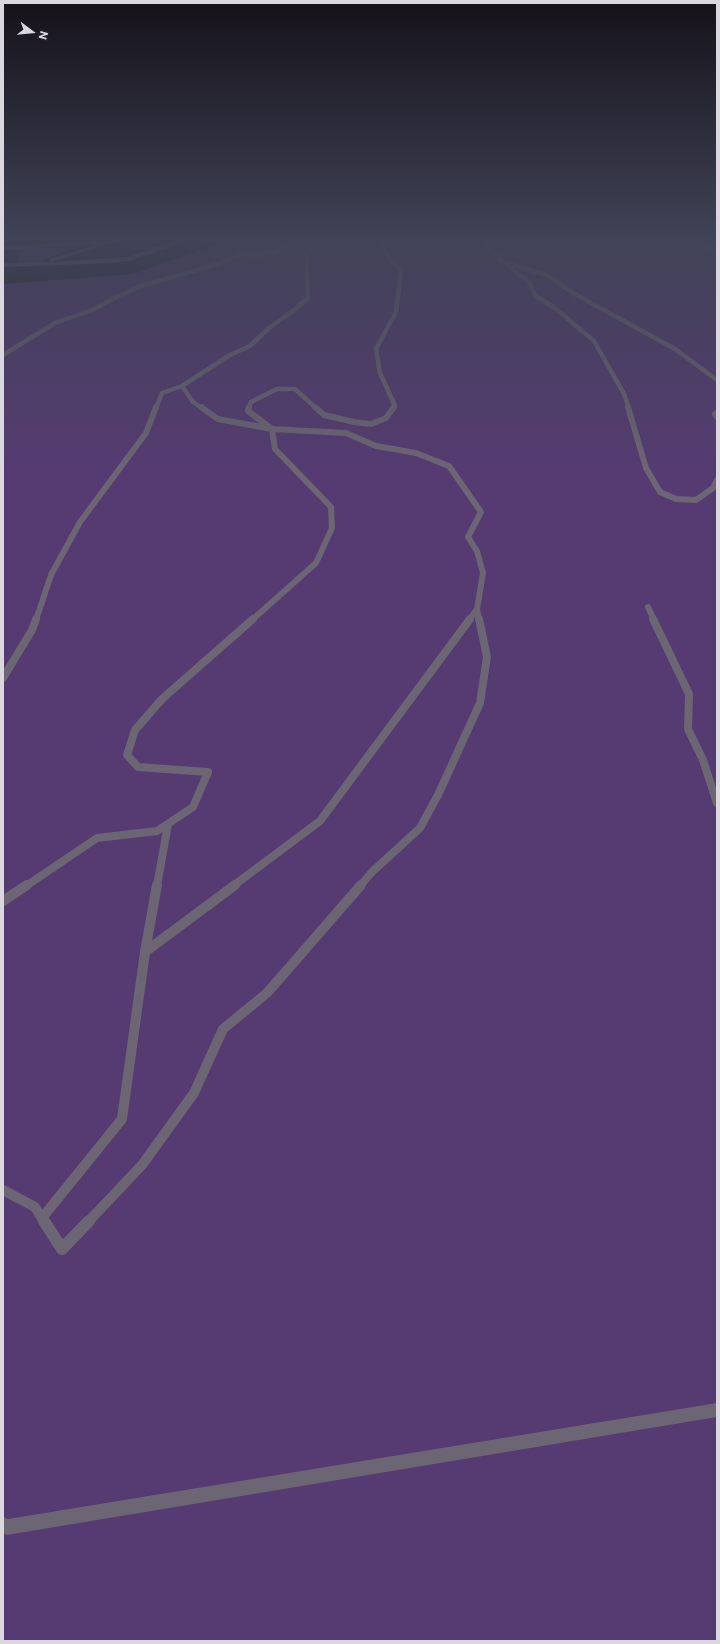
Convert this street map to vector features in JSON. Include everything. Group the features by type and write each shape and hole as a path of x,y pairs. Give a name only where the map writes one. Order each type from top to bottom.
{"street":[{"path":"3,1525 8,1527 717,1410"}],"lane":[{"path":"3,355 55,323 73,317"},
{"path":"3,678 32,630 50,575 80,522 146,433 162,393 182,386 230,355 250,346 270,327 285,317"},
{"path":"3,901 97,838 157,831 193,807 208,772 138,767 127,755 135,730 162,699 316,562 332,528 331,507 275,448 272,429 248,411 251,402 277,389 295,389 324,415 354,422 371,424 386,418 395,406 380,373 376,349 393,317"},
{"path":"565,317 594,341 624,394 636,430 646,468 660,492 676,499 696,500 713,488 717,480"},
{"path":"616,317 675,349 717,380"},
{"path":"3,1190 35,1207 62,1249 142,1165 194,1093 223,1029 267,993 372,872 420,828 438,795 480,703 487,657 477,609 483,573 477,551 468,537 481,512 448,466 416,453 376,446 346,433 272,429 218,419 193,402 182,386"},
{"path":"717,413 714,414 717,417"},
{"path":"648,607 689,694 688,729 703,760 717,803"},
{"path":"145,952 320,822 477,609"},
{"path":"42,1218 122,1119 145,952 168,824"}],"shaded area":[{"path":"3,317 717,317 717,1641 3,1641"}]}
